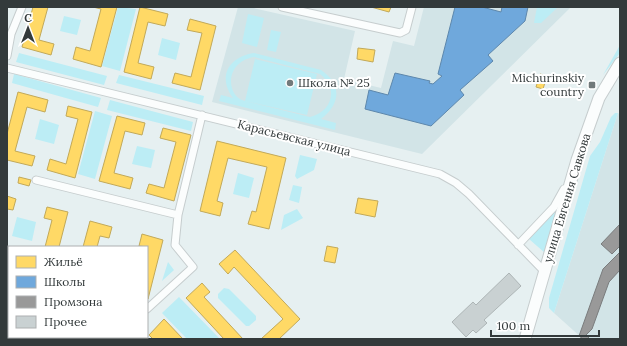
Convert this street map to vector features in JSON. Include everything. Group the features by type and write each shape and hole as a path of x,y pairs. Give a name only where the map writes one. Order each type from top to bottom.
{"main road":[{"name":"улица Евгения Савкова","path":"525,339 577,160 599,98 620,63"}],"street":[{"path":"7,56 11,34 22,7"},
{"path":"282,7 400,34 406,30 412,7"},
{"name":"Карасьевская улица","path":"7,68 440,174 456,182 469,194 545,272"},
{"path":"148,309 193,267 175,245 178,216 202,115"},
{"path":"518,245 554,207 562,195 572,165 577,160"},
{"path":"36,180 178,216"}],"shaded area":[{"path":"118,7 136,9 120,71 102,66"},
{"name":"Школа № 25","path":"238,7 249,7 355,31 344,79 381,88 393,41 414,46 424,7 571,7 422,154 212,102"},
{"path":"537,7 558,7 541,23 534,23"},
{"path":"248,14 264,18 257,47 242,43"},
{"path":"64,16 81,20 77,35 60,31"},
{"path":"271,30 281,32 276,52 267,50"},
{"path":"162,38 180,43 176,60 158,55"},
{"path":"620,45 620,53 603,75"},
{"path":"19,53 107,76 104,85 16,62"},
{"path":"254,53 321,70 333,81 336,88 336,94 332,107 321,119 336,123 335,130 219,101 221,95 233,98 228,90 226,75 232,63 245,55","holes":["254,57 320,74 330,86 331,92 328,105 324,110 310,117 245,101 234,93 232,87 231,79 233,72 237,65 244,60"]},
{"path":"255,59 317,74 307,115 245,101"},
{"path":"14,74 101,98 98,107 12,83"},
{"path":"119,75 204,96 202,105 116,83"},
{"path":"110,100 193,122 191,131 107,110"},
{"path":"95,111 112,116 95,179 78,174"},
{"path":"615,113 618,113 554,313 549,308 549,298 590,156 600,142 611,117"},
{"path":"618,113 620,115 620,339 583,339 554,313"},
{"path":"40,119 59,125 54,144 35,139"},
{"path":"137,146 155,150 151,168 132,164"},
{"path":"300,155 317,159 314,170 297,179 295,176"},
{"path":"238,173 254,178 249,198 233,194"},
{"path":"293,185 302,187 299,203 289,200"},
{"path":"559,206 545,253 529,239"},
{"path":"297,209 303,218 281,230 284,215"},
{"path":"17,217 36,222 32,241 12,236"},
{"path":"168,262 174,270 162,281"},
{"path":"7,275 8,338 105,338 104,339 7,339"},
{"path":"224,288 229,289 256,316 256,320 249,326 246,326 218,298 218,294"},
{"path":"179,297 220,339 187,339 162,313"}],"building: Жильё":[{"path":"33,7 48,7 39,40 54,44 51,55 22,47"},
{"path":"93,7 117,7 101,67 73,59 76,47 90,51 101,9"},
{"path":"140,7 168,14 165,26 148,22 138,63 154,67 151,79 124,72"},
{"path":"371,7 391,7 389,12"},
{"path":"190,19 216,26 200,90 172,83 175,73 191,77 202,33 187,30"},
{"path":"358,48 375,50 373,62 357,59"},
{"path":"540,74 547,76 543,89 536,87"},
{"path":"18,92 48,100 45,112 27,107 15,151 35,156 32,166 7,160 7,134"},
{"path":"68,106 92,112 75,178 47,170 50,159 66,164 78,119 66,116"},
{"path":"117,116 145,123 142,135 125,131 114,173 133,178 130,189 99,181"},
{"path":"163,128 191,135 174,201 146,193 149,184 164,188 176,142 160,138"},
{"path":"217,141 286,158 269,229 248,224 252,211 256,212 267,167 228,158 217,201 223,203 220,216 200,211"},
{"path":"19,177 31,180 29,186 18,183"},
{"path":"7,196 16,199 13,210 7,209"},
{"path":"358,198 378,201 375,217 355,213"},
{"path":"47,207 68,212 59,246 45,246 52,220 44,218"},
{"path":"90,221 112,227 109,238 100,236 97,246 83,246"},
{"path":"142,234 163,240 148,299 148,246 139,246"},
{"path":"327,246 338,248 335,263 324,261"},
{"path":"235,250 300,319 279,339 261,339 283,319 234,267 228,274 219,264"},
{"path":"202,283 210,292 204,297 243,339 224,339 186,298"},
{"path":"164,319 183,339 153,339 149,335"}],"building: Школы":[{"path":"455,7 482,7 501,12 502,7 528,7 525,21 488,55 493,61 460,90 464,95 431,126 365,109 369,90 388,95 395,73 430,81 429,83 433,84 442,76 438,74"}],"building: Промзона":[{"path":"620,224 620,246 612,254 601,244"},
{"path":"620,252 620,270 609,282 592,329 586,335 590,339 583,339 579,336 603,269"}],"building: Прочее":[{"path":"509,273 521,286 484,320 487,323 476,333 473,330 466,337 452,322 473,302 476,305"}],"place":[{"name":"Школа № 25","path":"290,83"},
{"name":"Michurinskiy country","path":"592,85"}]}
